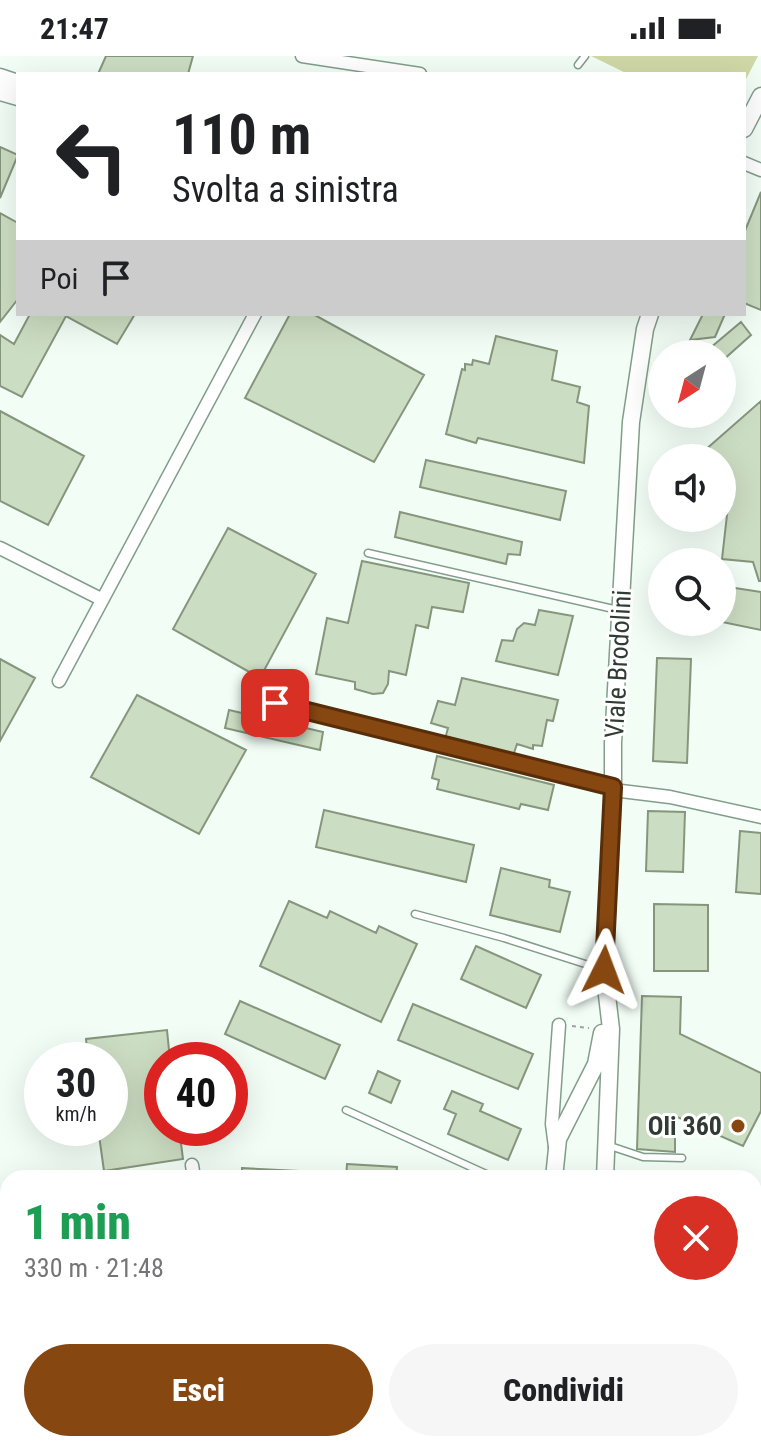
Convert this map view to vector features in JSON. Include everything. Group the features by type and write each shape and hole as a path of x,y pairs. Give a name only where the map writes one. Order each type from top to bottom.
{"street":[{"path":"302,56 407,72"},
{"path":"746,125 761,96"},
{"path":"59,681 254,316"},
{"name":"Viale Brodolini","path":"605,1170 611,1029 604,970 613,743 631,422 646,319"},
{"path":"0,548 101,599"},
{"path":"613,788 761,817"},
{"name":"Viale Brodolini","path":"554,1170 558,1139 596,1064 608,1000"},
{"path":"556,1151 552,1137 559,1025"},
{"path":"556,1078 566,1093 578,1098"}],"lane":[{"path":"578,65 585,56"},
{"path":"368,553 621,610"},
{"path":"275,703 613,788"},
{"path":"415,914 604,970"},
{"path":"346,1110 477,1170"},
{"path":"607,1144 643,1157 682,1158"}],"path":[{"path":"559,1025 603,1029"}],"green space":[{"path":"591,56 758,56 746,79 746,72 624,72"}],"building":[{"path":"106,56 193,56 189,72 99,72"},
{"path":"0,147 16,154 16,160 0,198"},
{"path":"761,192 761,310 746,304 746,228"},
{"path":"0,213 16,222 16,302 0,322"},
{"path":"29,316 66,316 22,397 0,386 0,335 14,344"},
{"path":"66,316 134,316 117,344"},
{"path":"289,316 317,316 424,375 374,462 245,398"},
{"path":"702,316 724,316 715,337 690,340"},
{"path":"741,322 751,335 736,348 736,340 720,340"},
{"path":"496,336 557,351 552,380 580,387 577,402 589,406 584,463 478,438 476,443 446,434 462,369 465,370 465,364 472,365 473,360 489,364"},
{"path":"761,401 761,581 753,562 736,560 736,548 723,548 725,532 736,532 736,444 712,444 730,428 736,428 736,423"},
{"path":"0,411 84,456 48,525 0,501"},
{"path":"426,460 566,491 560,520 420,487"},
{"path":"400,512 522,542 520,555 508,554 506,564 395,537"},
{"path":"228,528 316,574 260,678 173,629"},
{"path":"362,561 469,583 463,612 432,607 428,628 416,625 406,675 389,671 388,684 383,693 373,694 355,689 355,682 316,674 327,618 348,623"},
{"path":"736,588 761,592 761,630 736,625"},
{"path":"539,610 573,616 558,675 496,661 502,640 513,641 517,629 524,623 535,625"},
{"path":"657,658 691,659 687,763 653,761"},
{"path":"0,659 35,678 0,741"},
{"path":"462,678 558,700 553,721 547,720 542,746 533,745 533,749 517,744 513,756 445,739 448,728 431,723 438,701 455,705"},
{"path":"137,695 246,750 199,834 91,777"},
{"path":"229,710 323,732 320,750 225,728"},
{"path":"437,756 554,785 548,810 521,804 519,809 437,789 439,780 432,778"},
{"path":"324,810 474,845 466,882 316,847"},
{"path":"648,811 685,812 683,872 646,871"},
{"path":"740,831 761,833 761,894 736,892"},
{"path":"501,868 550,880 549,887 570,892 560,932 490,915"},
{"path":"289,901 327,918 330,911 376,933 379,926 417,944 381,1022 260,966"},
{"path":"654,904 708,905 708,971 654,971"},
{"path":"476,946 541,975 526,1008 461,979"},
{"path":"642,996 681,997 680,1034 761,1073 761,1111 743,1146 675,1116 675,1152 637,1149"},
{"path":"240,1001 340,1045 325,1079 225,1034"},
{"path":"413,1004 533,1054 518,1089 398,1040"},
{"path":"167,1030 168,1042 144,1042 144,1146 181,1146 183,1159 104,1170 101,1146 128,1146 128,1042 86,1042 86,1039"},
{"path":"378,1071 400,1081 391,1103 369,1093"},
{"path":"452,1091 483,1104 480,1111 521,1129 508,1160 448,1134 456,1114 444,1109"},
{"path":"347,1164 397,1167 397,1170 347,1170"}],"place":[{"name":"Oli 360","path":"738,1126"}],"route":[{"path":"275,703 613,787 604,970"}]}
